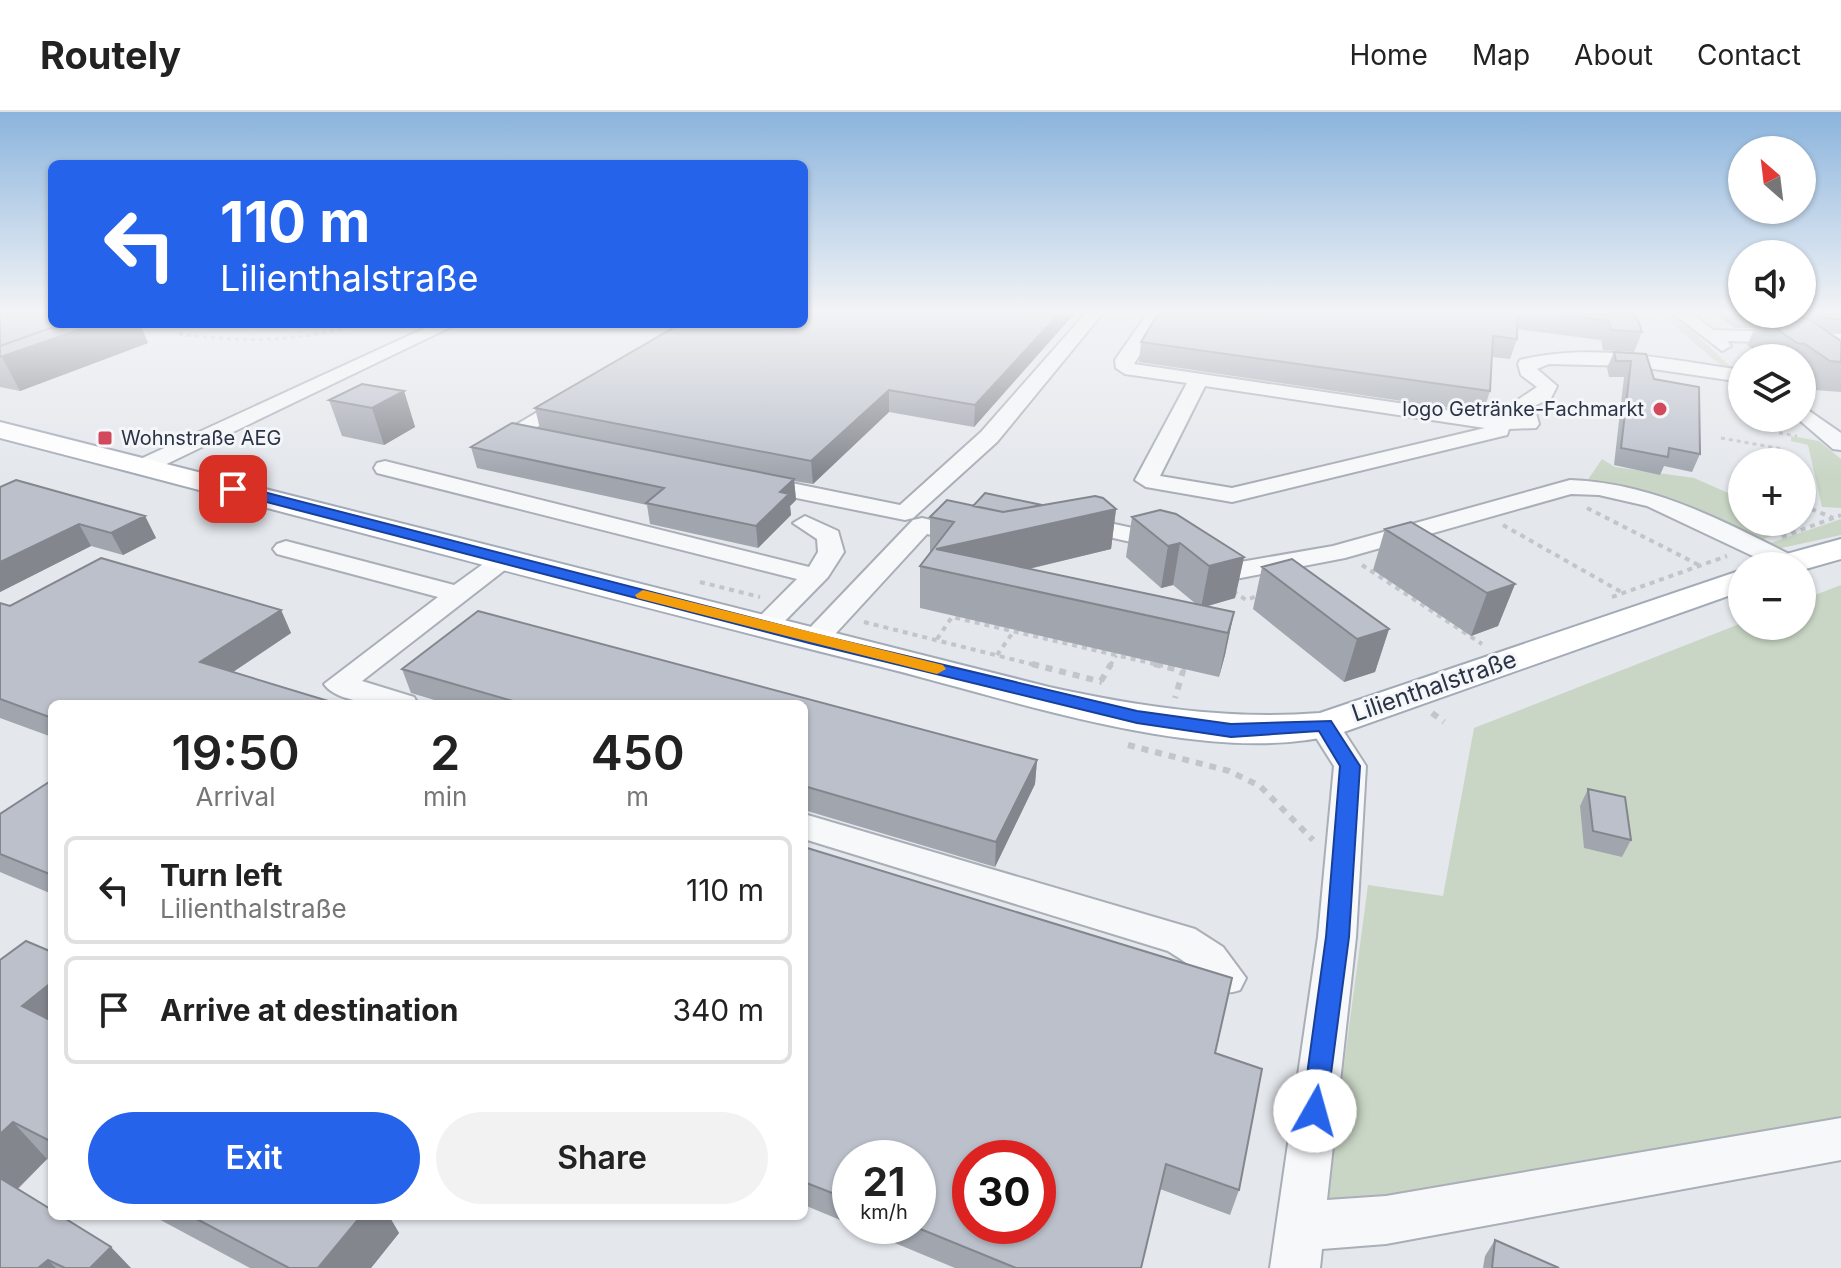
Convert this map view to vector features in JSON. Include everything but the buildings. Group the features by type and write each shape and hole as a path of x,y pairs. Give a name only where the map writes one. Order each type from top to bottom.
{"main road":[{"name":"Lilienthalstraße","path":"0,430 506,559 776,615 1178,724 1268,731 1324,725 1728,571"},
{"path":"1806,552 1837,534"}],"street":[{"path":"144,466 354,368"},
{"path":"732,478 905,513 989,437 1048,368"},
{"path":"1125,368 1486,422 1529,424"},
{"path":"1528,368 1547,386 1544,394 1523,403 1529,424"},
{"path":"1670,368 1728,374"},
{"path":"1199,379 1146,480 1232,495 1529,424"},
{"path":"560,443 513,433 592,386"},
{"path":"298,394 328,400"},
{"path":"1816,419 1841,425"},
{"path":"1816,423 1841,444"},
{"path":"385,468 815,576"},
{"path":"1056,531 1091,526 1179,545 1225,573 1341,551 1570,487 1590,486 1652,499 1732,552"},
{"path":"776,615 827,562 833,544 824,531 805,523"},
{"path":"827,628 922,525 1000,542"},
{"path":"286,549 460,595"},
{"path":"390,700 339,684 506,559"},
{"path":"1324,725 1350,766 1337,937 1298,1247 1386,1220 1841,1139"},
{"path":"808,827 1181,940 1209,958 1226,978"}],"path":[{"path":"1721,438 1776,448"},
{"path":"1585,508 1700,566"},
{"path":"1481,513 1623,593"},
{"path":"1837,534 1841,515"},
{"path":"1816,517 1837,534"},
{"path":"1782,552 1837,534"},
{"path":"1341,551 1482,644"},
{"path":"1609,598 1700,566 1728,564"},
{"path":"1225,573 1224,584 1246,600 1273,591"},
{"path":"695,581 776,615"},
{"path":"937,639 952,617 1183,671 1175,698"},
{"path":"827,628 937,639 1115,685"},
{"path":"997,655 1014,631"},
{"path":"1468,649 1496,639"},
{"path":"1101,681 1116,655"},
{"path":"1160,696 1190,700"}],"green space":[{"path":"1791,436 1819,441 1841,459 1841,508 1822,507 1816,480 1816,448 1791,441"},
{"path":"1602,459 1615,467 1694,478 1728,493 1728,529 1660,497 1587,481"},
{"path":"1841,519 1841,535 1772,550 1762,546 1791,536 1816,536 1816,528"},
{"path":"1743,536 1772,536 1756,542"},
{"path":"1841,585 1841,1133 1323,1221 1368,885 1443,896 1474,728 1728,628 1728,640 1816,640 1816,595"}],"slow traffic":[{"path":"643,595 937,669"}],"place":[{"name":"logo Getränke-Fachmarkt","path":"1660,409"},
{"name":"Wohnstraße AEG","path":"105,438"}],"route":[{"path":"233,489 815,639 1137,717 1231,731 1324,725 1339,744 1350,766 1337,937 1315,1111"}]}
